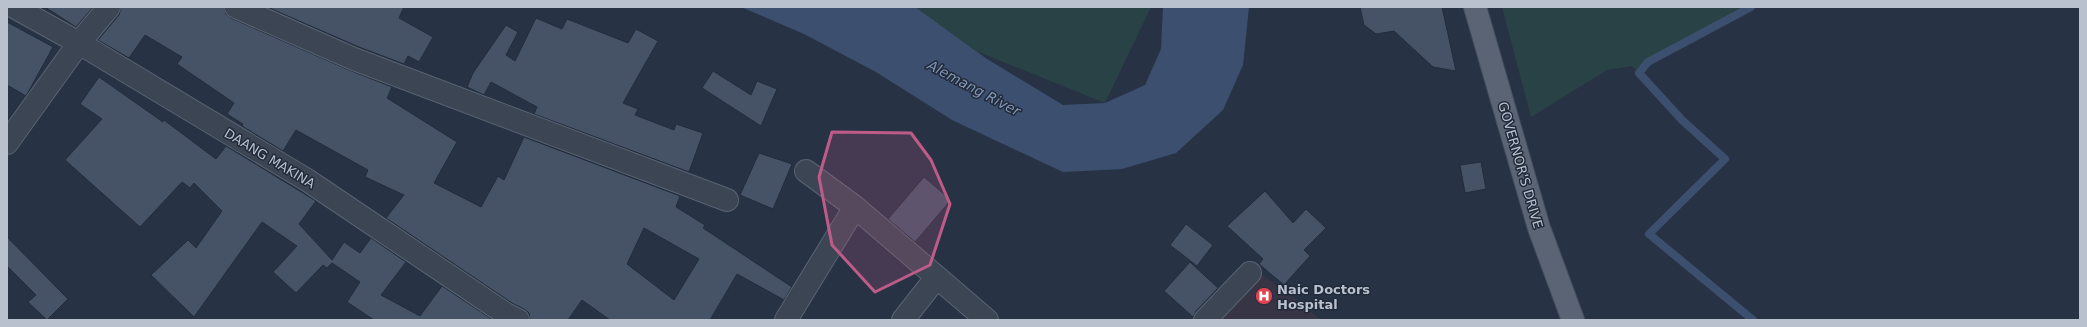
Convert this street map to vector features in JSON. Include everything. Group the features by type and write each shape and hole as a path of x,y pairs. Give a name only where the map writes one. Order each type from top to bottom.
{"main road":[{"name":"GOVERNOR'S DRIVE","path":"1475,7 1539,228 1573,320"}],"street":[{"name":"DAANG MAKINA","path":"14,7 79,43 307,180 506,314 518,320"},
{"path":"7,143 79,43 109,7"},
{"path":"236,7 354,59 727,200"},
{"path":"806,171 856,207 936,278 987,320"},
{"path":"786,320 856,207"},
{"path":"1206,320 1250,273"},
{"path":"903,320 936,278"}],"highlighted area":[{"path":"832,132 911,133 931,160 950,204 930,265 875,292 832,245 819,177"}],"shaded area":[{"name":"Naic Doctors Hospital","path":"1259,272 1322,320 1217,320"}],"green space":[{"path":"914,7 1151,7 1105,103 976,51"},
{"path":"1502,7 1751,7 1648,62 1639,73 1632,66 1607,70 1531,117"}],"water":[{"name":"Alemang River","path":"741,7 915,7 987,59 1063,105 1105,103 1145,85 1161,49 1163,7 1249,7 1243,65 1223,110 1176,153 1122,169 1063,172 952,120 876,72 804,34"}],"building":[{"path":"45,7 93,7 76,27"},
{"path":"121,7 224,7 226,14 231,18 349,70 392,87 387,98 457,142 434,183 481,207 498,176 504,180 524,137 680,196 676,207 705,225 703,228 792,287 784,300 737,274 710,320 610,320 582,300 568,320 530,320 529,313 524,309 512,303 386,218 404,195 365,177 368,170 296,130 283,151 242,126 243,124 227,114 234,103 177,64 182,57 145,35 129,58 98,40 119,15","holes":["644,228 699,259 674,300 627,264"]},
{"path":"267,7 404,7 399,18 433,37 419,62 408,56 404,64 359,47"},
{"path":"1360,7 1442,7 1456,71 1433,67 1394,31 1376,34 1364,25"},
{"path":"536,18 562,29 567,19 628,43 636,29 658,41 623,103 638,109 635,115 674,130 676,124 703,133 689,172 534,114 537,107 491,82 484,95 467,87 473,73 506,25 518,32 506,55 515,61"},
{"path":"7,22 53,47 26,96 7,85"},
{"path":"713,71 751,95 757,81 777,89 761,126 702,88"},
{"path":"99,77 163,122 164,120 216,159 226,146 316,201 299,224 332,260 344,242 360,253 371,238 406,262 381,295 420,316 442,286 493,320 374,320 347,302 360,282 332,263 327,268 323,265 296,293 273,272 297,246 262,222 194,317 151,275 188,240 196,248 222,211 194,183 190,188 182,182 140,227 65,160 102,119 80,104"},
{"path":"759,153 792,164 773,209 740,195"},
{"path":"1481,162 1486,189 1465,193 1460,165"},
{"path":"924,177 951,200 915,242 888,219"},
{"path":"1265,191 1293,223 1306,209 1326,228 1304,250 1310,256 1284,285 1259,264 1263,259 1227,226"},
{"path":"1186,224 1213,245 1197,266 1170,245"},
{"path":"7,237 68,299 47,320 28,302 36,295 7,266"},
{"path":"1190,262 1218,288 1196,311 1193,317 1164,291"}],"waterway":[{"path":"1751,7 1648,62 1639,73 1682,120 1725,159 1649,234 1753,320"}],"place":[{"name":"Naic Doctors Hospital","path":"1264,296"}]}
